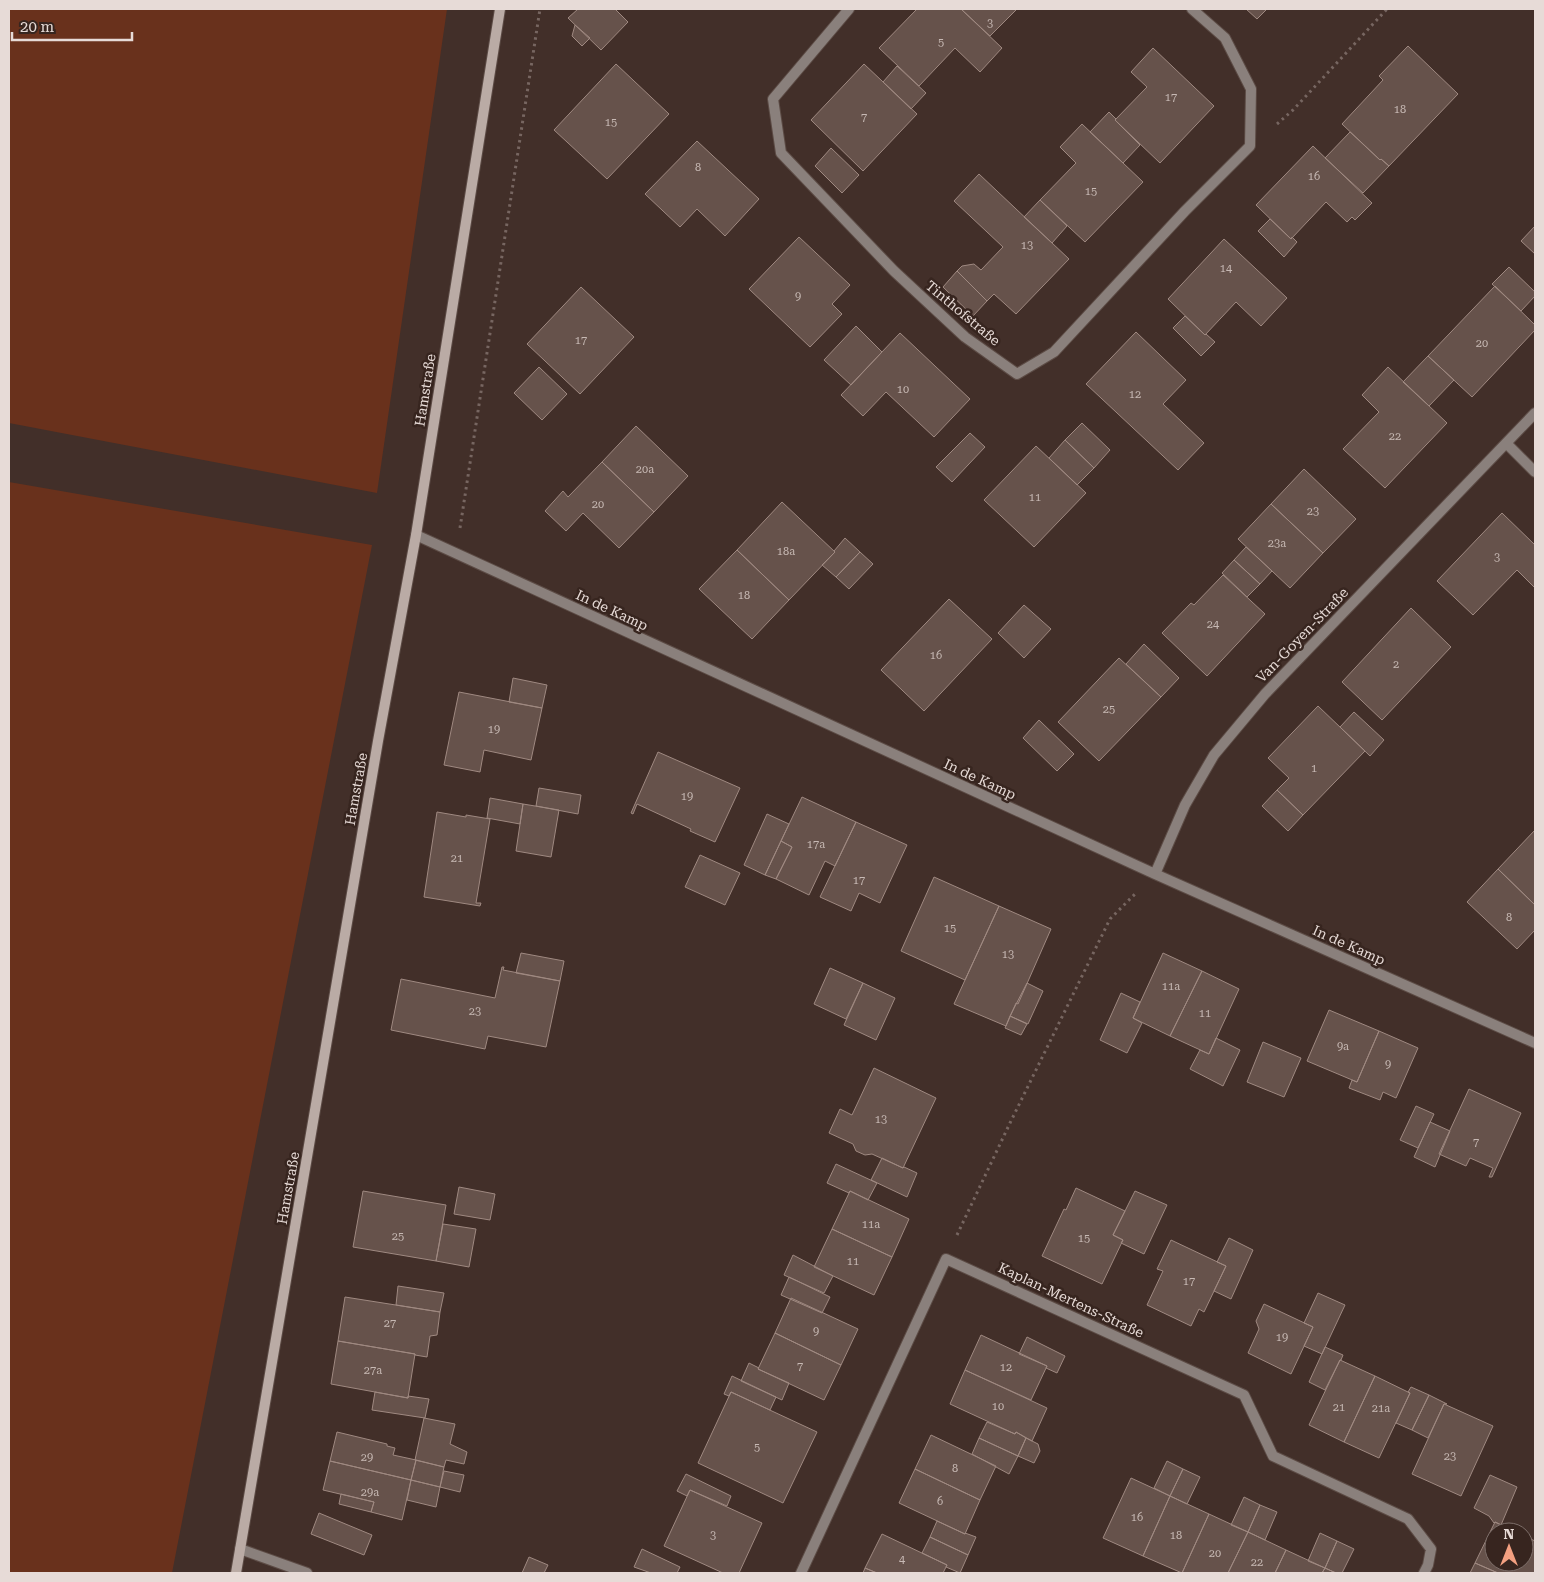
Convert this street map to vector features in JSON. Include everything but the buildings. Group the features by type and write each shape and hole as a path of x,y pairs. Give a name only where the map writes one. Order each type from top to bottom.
{"street":[{"name":"Hamstraße","path":"236,1573 378,741 416,535 500,9"},
{"name":"Tinthofstraße","path":"849,9 774,99 781,153 894,271 965,337 1017,374 1054,352 1185,211 1250,146"},
{"path":"1192,9 1225,38 1251,89 1250,146"},
{"name":"Van-Goyen-Straße","path":"1155,874 1185,805 1214,755 1264,694 1535,413"},
{"path":"1506,444 1535,472"},
{"name":"In de Kamp","path":"416,535 1155,874 1535,1044"},
{"path":"802,1573 946,1259"},
{"name":"Kaplan-Mertens-Straße","path":"946,1259 1244,1395 1273,1456 1408,1519 1431,1549 1428,1565 1424,1573"},
{"path":"240,1549 307,1573"}],"path":[{"path":"456,553 540,9"},
{"path":"1250,146 1293,110 1387,9"},
{"path":"946,1259 1110,919 1155,874"}],"shaded area":[{"path":"9,9 447,9 377,493 9,423"},
{"path":"9,482 372,545 172,1573 9,1573"}]}
